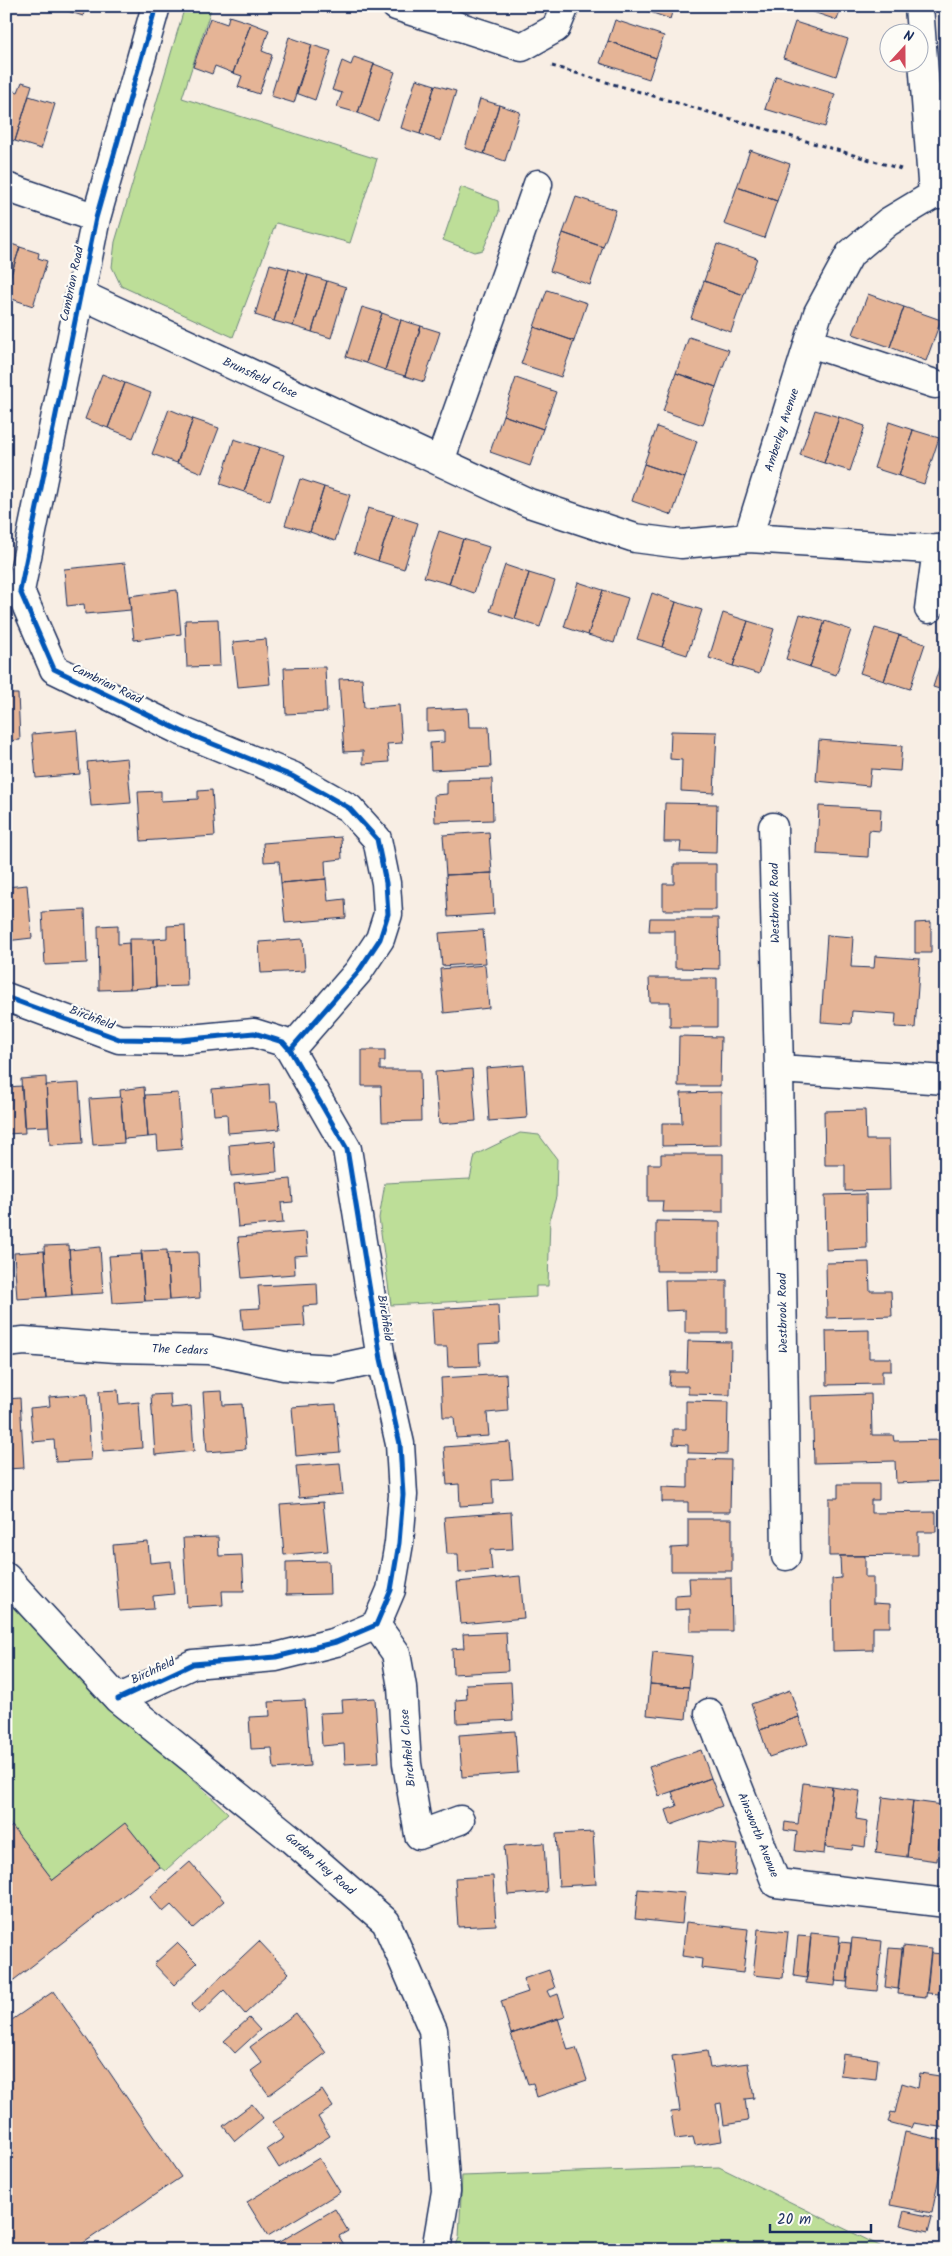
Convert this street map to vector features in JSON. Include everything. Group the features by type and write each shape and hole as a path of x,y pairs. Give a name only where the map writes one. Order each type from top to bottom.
{"street":[{"name":"Cambrian Road","path":"156,6 96,218 13,591 54,669 181,731 292,776 349,808 377,839 386,883 388,914 380,939 358,972 290,1050"},
{"path":"396,6 522,47 556,28 565,6"},
{"path":"919,6 936,189"},
{"path":"440,461 538,184"},
{"path":"6,187 96,218"},
{"name":"Amberley Avenue","path":"748,538 818,312 850,254 888,222 936,189"},
{"name":"Brunsfield Close","path":"80,294 529,503 635,538 681,544 748,538"},
{"path":"810,342 934,384"},
{"path":"748,538 942,550 929,609"},
{"name":"Westbrook Road","path":"773,827 779,1069 786,1556"},
{"name":"Birchfield","path":"6,997 118,1039 180,1040 254,1033 283,1042 290,1050 347,1149 381,1359 400,1444 403,1495 400,1544 391,1590 376,1625 336,1642 276,1657 193,1664 118,1699"},
{"path":"779,1069 946,1080"},
{"name":"The Cedars","path":"6,1343 24,1341 116,1348 209,1350 284,1366 334,1369 381,1359"},
{"name":"Garden Hey Road","path":"6,1577 118,1699 290,1838 386,1922 433,2030 446,2191 436,2250"},
{"name":"Birchfield Close","path":"376,1625 396,1653 402,1687 407,1764 419,1835 460,1820"},
{"name":"Ainsworth Avenue","path":"709,1712 776,1883 946,1903"}],"path":[{"path":"522,47 555,68 936,189"}],"green space":[{"path":"185,6 212,6 182,98 377,159 350,243 276,223 233,337 121,286 112,267 115,242"},
{"path":"461,187 498,201 499,212 483,250 474,252 443,240"},
{"path":"520,1133 539,1135 557,1159 556,1197 550,1217 548,1286 536,1286 536,1297 391,1305 379,1218 385,1183 470,1179 475,1155"},
{"path":"6,1601 228,1813 165,1871 125,1824 53,1880 6,1819"},
{"path":"719,2167 888,2250 454,2250 459,2238 462,2176"}],"building":[{"path":"58,6 86,6 83,16 58,8"},
{"path":"633,6 674,6 670,19"},
{"path":"795,6 842,6 837,20"},
{"path":"229,16 251,23 233,73 215,66 212,74 193,67 210,18 227,24"},
{"path":"615,20 664,36 656,58 608,41"},
{"path":"795,22 848,39 836,76 783,58"},
{"path":"251,23 269,30 262,51 272,55 259,94 238,87 242,76 233,73"},
{"path":"289,37 312,45 294,103 271,96"},
{"path":"608,41 656,58 649,79 600,63"},
{"path":"312,45 331,51 315,100 296,93"},
{"path":"354,57 374,64 358,113 337,107 342,93 332,90 342,61 351,65"},
{"path":"374,64 395,72 378,121 358,113"},
{"path":"776,76 835,94 825,127 765,109"},
{"path":"416,79 435,85 420,134 401,128"},
{"path":"22,82 32,85 15,141 6,139 6,89 18,92"},
{"path":"435,85 456,91 441,141 420,134"},
{"path":"29,96 55,104 41,149 15,141"},
{"path":"480,99 499,105 484,154 465,148"},
{"path":"499,105 520,112 505,161 484,154"},
{"path":"750,150 790,164 777,201 737,187"},
{"path":"737,187 777,201 764,238 724,224"},
{"path":"576,197 616,210 603,247 563,233"},
{"path":"563,233 603,247 590,285 550,271"},
{"path":"6,242 20,247 6,290"},
{"path":"717,244 757,258 744,295 704,281"},
{"path":"20,247 39,253 38,258 47,261 33,306 6,297 6,290"},
{"path":"270,264 289,269 274,321 255,315"},
{"path":"289,269 308,275 293,326 274,321"},
{"path":"308,275 327,281 312,332 293,326"},
{"path":"327,281 346,287 331,338 312,332"},
{"path":"704,281 744,295 731,332 691,318"},
{"path":"547,290 587,303 574,341 534,327"},
{"path":"868,294 904,307 890,347 853,334"},
{"path":"362,307 382,313 366,363 346,357"},
{"path":"904,307 941,320 926,361 890,347"},
{"path":"382,313 401,320 385,370 366,363"},
{"path":"401,320 421,326 405,376 385,370"},
{"path":"421,326 440,332 424,382 405,376"},
{"path":"534,327 574,341 561,377 521,364"},
{"path":"689,337 729,350 716,387 676,373"},
{"path":"676,373 716,387 703,425 663,411"},
{"path":"102,374 125,383 108,428 85,419"},
{"path":"516,378 556,392 543,429 503,415"},
{"path":"125,383 151,393 133,438 108,428"},
{"path":"169,409 193,419 177,463 152,454"},
{"path":"815,410 839,417 824,463 800,455"},
{"path":"503,415 543,429 530,466 490,452"},
{"path":"839,417 865,426 850,471 824,463"},
{"path":"193,419 219,428 202,473 177,463"},
{"path":"889,422 913,430 899,476 874,468"},
{"path":"657,427 697,441 685,478 644,464"},
{"path":"913,430 939,438 924,484 899,476"},
{"path":"234,439 259,447 244,492 220,484"},
{"path":"259,447 284,455 270,501 244,492"},
{"path":"644,464 685,478 672,515 632,501"},
{"path":"300,479 324,487 310,532 285,525"},
{"path":"324,487 350,495 335,541 310,532"},
{"path":"368,508 393,515 378,561 354,553"},
{"path":"393,515 418,523 404,569 378,561"},
{"path":"439,531 463,539 449,584 424,577"},
{"path":"463,539 489,547 474,593 449,584"},
{"path":"125,563 131,610 85,614 84,604 67,606 64,569"},
{"path":"505,565 529,573 515,619 490,611"},
{"path":"529,573 555,581 540,627 515,619"},
{"path":"578,582 603,590 588,635 564,627"},
{"path":"177,590 181,634 134,640 129,596"},
{"path":"603,590 628,598 614,643 588,635"},
{"path":"652,593 676,602 662,647 637,639"},
{"path":"676,602 702,610 687,655 662,647"},
{"path":"723,613 748,621 733,666 709,658"},
{"path":"800,614 825,621 810,667 786,659"},
{"path":"218,619 220,666 187,667 185,620"},
{"path":"748,621 774,629 759,674 733,666"},
{"path":"825,621 851,630 836,675 810,667"},
{"path":"875,628 899,635 884,681 860,673"},
{"path":"899,635 925,644 910,689 884,681"},
{"path":"266,639 270,684 238,687 233,642"},
{"path":"946,647 946,691 933,687"},
{"path":"325,667 327,712 286,714 284,668"},
{"path":"362,678 364,708 399,705 402,743 387,744 389,762 363,764 363,751 344,752 339,679"},
{"path":"6,694 18,694 20,740 6,741"},
{"path":"468,708 469,727 489,727 491,767 431,770 430,743 444,742 444,730 427,731 427,710"},
{"path":"77,730 80,774 36,778 32,734"},
{"path":"671,731 717,732 714,793 681,791 682,760 670,759"},
{"path":"819,740 902,746 900,771 871,769 869,786 816,781"},
{"path":"127,758 131,803 91,806 87,762"},
{"path":"492,779 493,820 435,822 434,795 447,794 447,780"},
{"path":"212,790 215,836 141,841 138,792 161,791 161,801 198,799 198,791"},
{"path":"665,803 717,804 716,853 680,852 681,842 664,842"},
{"path":"819,806 881,809 880,831 869,830 868,857 817,854"},
{"path":"489,832 492,873 446,875 443,835"},
{"path":"341,837 342,859 325,861 326,879 281,883 279,861 264,862 263,843"},
{"path":"674,864 716,864 716,910 663,910 663,884 674,884"},
{"path":"492,873 494,914 448,917 446,875"},
{"path":"326,879 328,901 345,899 346,918 285,923 281,883"},
{"path":"27,885 32,938 6,941 6,887"},
{"path":"85,910 87,963 45,965 42,912"},
{"path":"650,918 718,918 719,969 675,968 675,931 649,931"},
{"path":"931,922 931,953 915,953 915,923"},
{"path":"118,925 118,944 129,943 130,989 99,990 98,926"},
{"path":"185,925 187,986 156,987 154,939 167,938 167,926"},
{"path":"483,930 486,963 442,966 439,933"},
{"path":"827,935 853,937 851,967 874,968 875,956 920,959 915,1028 895,1027 896,1014 852,1011 851,1024 821,1022"},
{"path":"129,939 154,939 156,987 130,989"},
{"path":"303,939 305,971 261,973 259,942"},
{"path":"485,965 489,1008 444,1013 440,969"},
{"path":"649,978 717,978 717,1027 670,1027 670,1002 650,1002"},
{"path":"679,1036 721,1037 720,1086 678,1086"},
{"path":"362,1050 385,1050 385,1061 380,1061 380,1070 420,1070 421,1121 382,1122 381,1086 362,1086"},
{"path":"524,1065 527,1118 489,1121 486,1068"},
{"path":"472,1069 476,1121 439,1124 435,1072"},
{"path":"46,1077 48,1126 24,1127 21,1079"},
{"path":"79,1083 83,1143 50,1145 46,1085"},
{"path":"269,1084 270,1102 277,1102 280,1129 228,1133 227,1114 214,1115 212,1089"},
{"path":"22,1086 25,1133 6,1134 6,1087"},
{"path":"144,1087 148,1137 124,1139 120,1090"},
{"path":"721,1092 721,1145 662,1146 662,1123 682,1123 681,1093"},
{"path":"178,1093 182,1149 158,1151 157,1136 148,1137 145,1095"},
{"path":"121,1097 124,1143 93,1145 89,1099"},
{"path":"865,1110 866,1140 889,1140 890,1190 845,1191 845,1165 825,1165 824,1111"},
{"path":"945,1125 946,1181 942,1181"},
{"path":"275,1141 277,1172 231,1176 229,1145"},
{"path":"661,1154 723,1154 723,1212 662,1212 663,1201 648,1201 648,1164 661,1164"},
{"path":"291,1179 293,1202 281,1203 283,1223 238,1227 234,1184"},
{"path":"866,1194 867,1248 826,1250 825,1195"},
{"path":"656,1221 720,1222 720,1271 656,1271"},
{"path":"306,1232 308,1255 294,1256 295,1274 242,1278 238,1237"},
{"path":"6,1235 9,1269 6,1269"},
{"path":"69,1245 72,1295 47,1297 44,1246"},
{"path":"100,1247 103,1293 72,1295 69,1250"},
{"path":"167,1250 170,1300 145,1301 141,1251"},
{"path":"44,1251 47,1297 17,1299 14,1253"},
{"path":"198,1252 200,1298 170,1300 167,1253"},
{"path":"142,1254 145,1301 113,1303 109,1256"},
{"path":"869,1262 870,1291 891,1291 892,1316 827,1318 826,1263"},
{"path":"665,1280 727,1280 727,1333 685,1333 685,1310 666,1311"},
{"path":"317,1283 318,1305 303,1306 305,1326 243,1330 241,1309 260,1308 258,1286"},
{"path":"498,1305 500,1343 479,1344 480,1366 448,1367 447,1347 434,1347 432,1309"},
{"path":"869,1330 869,1358 891,1358 891,1371 882,1371 882,1384 827,1385 826,1331"},
{"path":"688,1341 731,1342 730,1395 688,1394 688,1386 669,1386 670,1372 687,1372"},
{"path":"506,1374 508,1411 487,1413 489,1436 456,1438 454,1417 443,1417 441,1378"},
{"path":"118,1390 119,1404 139,1402 142,1448 103,1451 99,1391"},
{"path":"222,1391 223,1405 242,1404 246,1449 207,1452 203,1392"},
{"path":"87,1394 91,1460 56,1462 54,1440 33,1442 30,1408 50,1406 49,1397"},
{"path":"170,1394 171,1408 191,1406 194,1451 155,1455 151,1395"},
{"path":"871,1394 872,1435 893,1435 894,1441 944,1440 945,1481 896,1483 895,1461 814,1463 812,1396"},
{"path":"20,1398 24,1468 6,1469 6,1399"},
{"path":"686,1401 728,1402 727,1454 688,1453 688,1445 673,1444 673,1429 686,1429"},
{"path":"336,1404 340,1452 296,1456 292,1407"},
{"path":"510,1442 513,1479 492,1480 493,1504 460,1506 459,1484 447,1485 444,1447"},
{"path":"688,1459 731,1460 730,1512 688,1512 688,1502 662,1502 662,1487 688,1488"},
{"path":"340,1463 343,1494 299,1498 296,1466"},
{"path":"838,1484 879,1484 879,1500 871,1500 871,1513 936,1512 936,1532 918,1532 918,1555 829,1556 829,1498 838,1498"},
{"path":"323,1502 328,1551 284,1555 280,1505"},
{"path":"511,1512 513,1549 490,1550 492,1570 459,1573 458,1554 447,1554 444,1517"},
{"path":"688,1519 732,1519 732,1571 671,1571 671,1548 688,1547"},
{"path":"218,1537 219,1556 242,1555 244,1591 222,1591 223,1605 187,1607 183,1538"},
{"path":"148,1542 150,1563 171,1561 174,1594 153,1596 154,1609 119,1611 113,1545"},
{"path":"840,1556 865,1556 865,1577 873,1577 873,1603 890,1604 890,1627 873,1627 873,1650 833,1651 832,1579 841,1578"},
{"path":"329,1561 330,1594 286,1595 286,1562"},
{"path":"520,1576 524,1618 461,1624 457,1582"},
{"path":"689,1578 731,1578 732,1631 690,1631 690,1609 675,1610 675,1595 690,1594"},
{"path":"506,1632 508,1671 453,1674 452,1649 464,1648 463,1634"},
{"path":"653,1652 692,1656 689,1687 650,1684"},
{"path":"511,1682 513,1720 457,1723 456,1700 467,1699 466,1684"},
{"path":"650,1684 689,1687 686,1719 647,1715"},
{"path":"790,1690 799,1717 760,1730 751,1704"},
{"path":"375,1698 379,1762 345,1764 344,1744 322,1746 320,1713 343,1712 342,1700"},
{"path":"305,1700 310,1766 274,1769 272,1748 251,1749 249,1717 270,1716 269,1702"},
{"path":"799,1717 808,1744 769,1757 760,1730"},
{"path":"515,1731 518,1773 462,1777 459,1735"},
{"path":"701,1750 711,1778 659,1796 649,1767"},
{"path":"711,1778 722,1806 671,1825 666,1810 677,1806 672,1792"},
{"path":"803,1783 832,1787 824,1854 795,1851 797,1832 784,1830 785,1822 798,1824"},
{"path":"832,1787 860,1791 856,1819 868,1821 865,1847 853,1845 852,1850 825,1847"},
{"path":"883,1797 913,1801 907,1857 876,1853"},
{"path":"913,1801 943,1805 937,1861 907,1857"},
{"path":"125,1823 160,1867 6,1986 6,1831 12,1826 53,1880"},
{"path":"593,1832 596,1884 559,1886 556,1834"},
{"path":"699,1841 738,1845 735,1876 696,1873"},
{"path":"544,1843 547,1892 508,1895 504,1846"},
{"path":"190,1862 224,1901 193,1928 171,1905 163,1912 150,1897"},
{"path":"493,1876 496,1925 458,1927 455,1878"},
{"path":"638,1889 685,1893 682,1924 635,1919"},
{"path":"686,1922 748,1929 743,1973 701,1968 702,1959 682,1956"},
{"path":"758,1929 788,1932 783,1978 753,1975"},
{"path":"811,1933 840,1936 835,1986 806,1983"},
{"path":"798,1936 811,1937 807,1978 794,1976"},
{"path":"852,1938 882,1941 877,1991 847,1988"},
{"path":"259,1941 289,1973 245,2014 224,1990 199,2014 191,2005"},
{"path":"840,1942 851,1943 847,1982 835,1981"},
{"path":"177,1943 197,1963 174,1985 154,1964"},
{"path":"903,1946 931,1949 926,1997 898,1994"},
{"path":"889,1948 902,1949 898,1989 885,1987"},
{"path":"944,1949 946,1949 946,1999 938,1998"},
{"path":"931,1953 943,1954 939,1994 927,1993"},
{"path":"549,1970 555,1988 547,1991 550,1997 558,1994 565,2017 511,2034 501,2001 528,1992 523,1979"},
{"path":"54,1991 181,2177 73,2250 6,2250 6,2024"},
{"path":"296,2013 326,2053 269,2095 251,2071 262,2063 250,2047"},
{"path":"249,2018 260,2030 235,2053 224,2041"},
{"path":"558,2018 568,2050 576,2048 587,2080 537,2097 533,2083 528,2084 511,2034"},
{"path":"707,2051 710,2068 748,2063 754,2098 745,2099 748,2121 724,2125 721,2103 716,2104 722,2141 695,2145 693,2137 675,2139 671,2112 680,2111 672,2056"},
{"path":"843,2054 878,2059 876,2079 840,2075"},
{"path":"920,2073 946,2077 946,2128 913,2123 911,2128 888,2122 891,2112 895,2113 902,2083 918,2088"},
{"path":"322,2090 333,2107 318,2117 330,2136 279,2168 267,2149 284,2138 273,2122"},
{"path":"252,2104 263,2118 235,2141 223,2126"},
{"path":"905,2132 946,2141 932,2213 890,2205"},
{"path":"319,2158 340,2192 268,2236 247,2202"},
{"path":"335,2209 348,2231 339,2236 347,2250 279,2250 276,2244"},
{"path":"904,2211 932,2217 928,2232 900,2225"}],"cycle path":[{"path":"156,6 96,218 20,591 54,669 181,731 292,776 349,808 377,839 386,883 388,914 380,939 358,972 290,1050"},
{"path":"6,997 119,1039 180,1040 254,1033 283,1042 290,1050 347,1149 381,1359 400,1444 403,1495 399,1543 391,1590 376,1625 336,1642 276,1657 193,1664 118,1699"}]}
